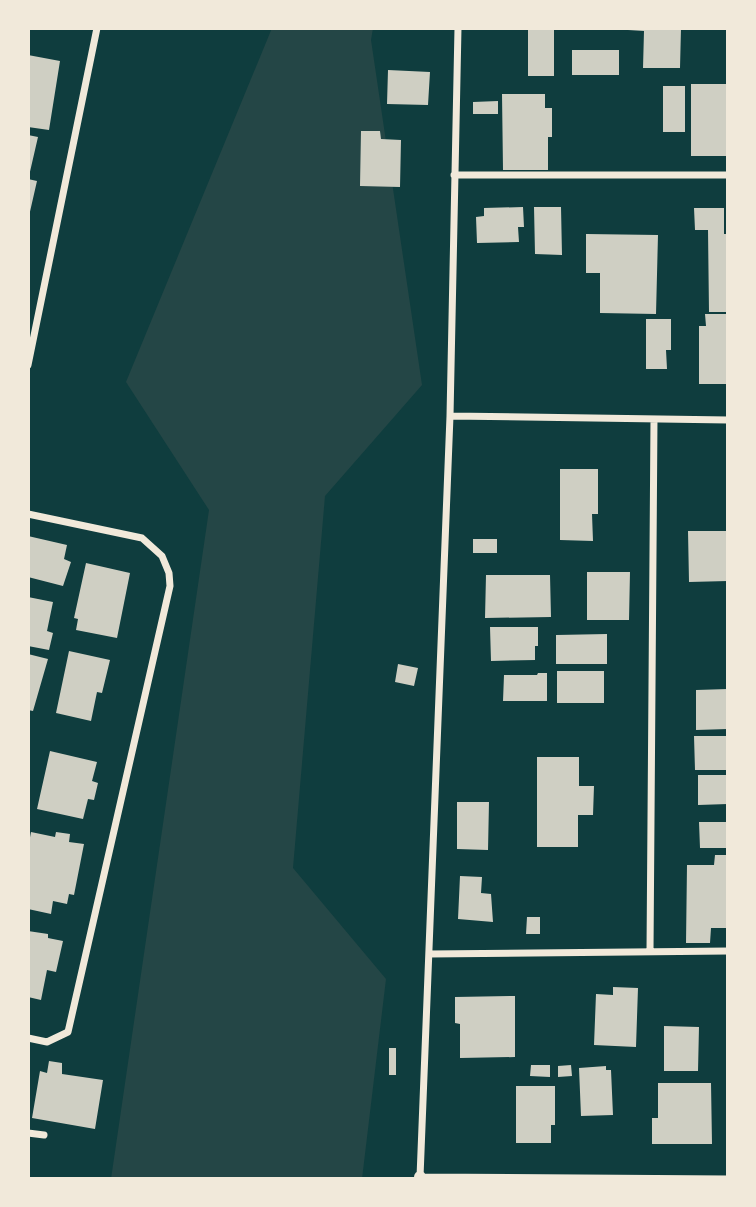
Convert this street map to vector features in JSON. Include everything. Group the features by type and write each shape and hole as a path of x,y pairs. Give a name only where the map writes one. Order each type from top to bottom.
{"street":[{"path":"28,365 97,28"},
{"path":"458,28 450,416 420,1178 728,1179"},
{"path":"454,175 728,175"},
{"path":"450,416 728,419"},
{"path":"650,952 654,419"},
{"path":"28,514 142,538 162,556 169,573 170,586 68,1032 47,1042 28,1038"},
{"path":"429,954 728,951"},
{"path":"28,1133 44,1135"}],"shaded area":[{"path":"272,28 373,28 371,40 422,385 325,496 293,868 386,979 362,1179 111,1179 209,510 126,382"}],"building":[{"path":"528,28 554,28 554,76 528,76"},
{"path":"628,28 681,28 680,68 643,68 644,31"},
{"path":"572,50 619,50 619,75 572,75"},
{"path":"28,55 60,61 49,130 28,127"},
{"path":"388,70 430,72 428,105 387,104"},
{"path":"691,84 728,84 728,156 691,156"},
{"path":"663,86 685,86 685,132 663,132"},
{"path":"502,94 545,94 545,108 552,108 552,137 548,137 548,170 503,170"},
{"path":"498,101 498,114 473,114 473,102"},
{"path":"361,131 380,131 381,139 401,140 400,187 360,186"},
{"path":"28,135 38,137 29,176 28,176"},
{"path":"28,179 37,181 29,216 28,216"},
{"path":"523,207 524,227 518,227 519,242 477,243 476,217 484,216 484,208"},
{"path":"534,207 561,207 562,255 535,254"},
{"path":"694,208 724,208 724,234 728,234 728,312 709,312 708,230 695,230"},
{"path":"586,234 658,235 656,314 600,313 600,273 586,273"},
{"path":"705,314 728,314 728,384 699,384 699,326 706,326"},
{"path":"646,319 671,319 671,350 666,350 667,369 646,369"},
{"path":"560,469 598,469 598,514 592,514 593,541 560,540"},
{"path":"688,531 728,531 728,581 689,582"},
{"path":"28,536 67,545 64,559 71,562 63,586 28,577"},
{"path":"473,539 497,539 497,553 473,553"},
{"path":"86,563 130,573 117,638 76,630 78,619 74,618"},
{"path":"587,572 630,572 629,620 587,620"},
{"path":"486,575 550,575 551,617 485,618"},
{"path":"28,597 53,602 47,631 53,633 49,650 28,646"},
{"path":"490,627 538,627 535,660 491,661"},
{"path":"607,634 607,664 556,664 556,635"},
{"path":"69,651 110,660 102,693 97,692 91,721 56,713"},
{"path":"28,654 48,659 33,711 28,710"},
{"path":"398,664 418,668 414,686 395,682"},
{"path":"557,671 604,671 604,703 557,703"},
{"path":"547,673 547,701 503,701 504,675"},
{"path":"728,689 728,729 696,730 696,690"},
{"path":"694,736 728,736 728,770 695,770"},
{"path":"50,751 97,762 92,781 98,783 94,800 88,799 83,819 37,809"},
{"path":"537,757 579,757 579,786 594,786 593,815 578,815 578,847 537,847"},
{"path":"698,775 728,775 728,804 698,805"},
{"path":"457,802 489,802 488,850 457,849"},
{"path":"699,822 728,822 728,848 700,848"},
{"path":"31,832 55,837 56,832 70,834 69,842 84,844 74,895 69,894 67,904 53,901 51,914 28,909 28,848"},
{"path":"715,855 728,855 728,928 711,928 710,943 686,943 687,865 714,865"},
{"path":"460,876 482,877 481,893 491,894 493,922 458,919"},
{"path":"527,917 540,917 540,934 526,934"},
{"path":"28,931 48,934 48,938 63,941 56,972 47,970 41,1000 28,997"},
{"path":"613,987 638,988 636,1047 594,1045 596,994 613,995"},
{"path":"515,996 515,1057 460,1058 460,1024 455,1023 455,997"},
{"path":"664,1026 699,1027 698,1071 664,1071"},
{"path":"389,1048 396,1048 396,1075 389,1075"},
{"path":"49,1061 62,1063 62,1074 103,1080 95,1129 32,1118 40,1071 47,1073"},
{"path":"531,1065 550,1065 550,1077 530,1076"},
{"path":"571,1065 572,1076 558,1077 558,1066"},
{"path":"606,1066 606,1070 611,1070 613,1115 581,1116 579,1068"},
{"path":"658,1083 711,1083 712,1144 652,1144 652,1118 658,1118"},
{"path":"516,1086 555,1086 555,1125 551,1125 551,1143 516,1143"}]}
